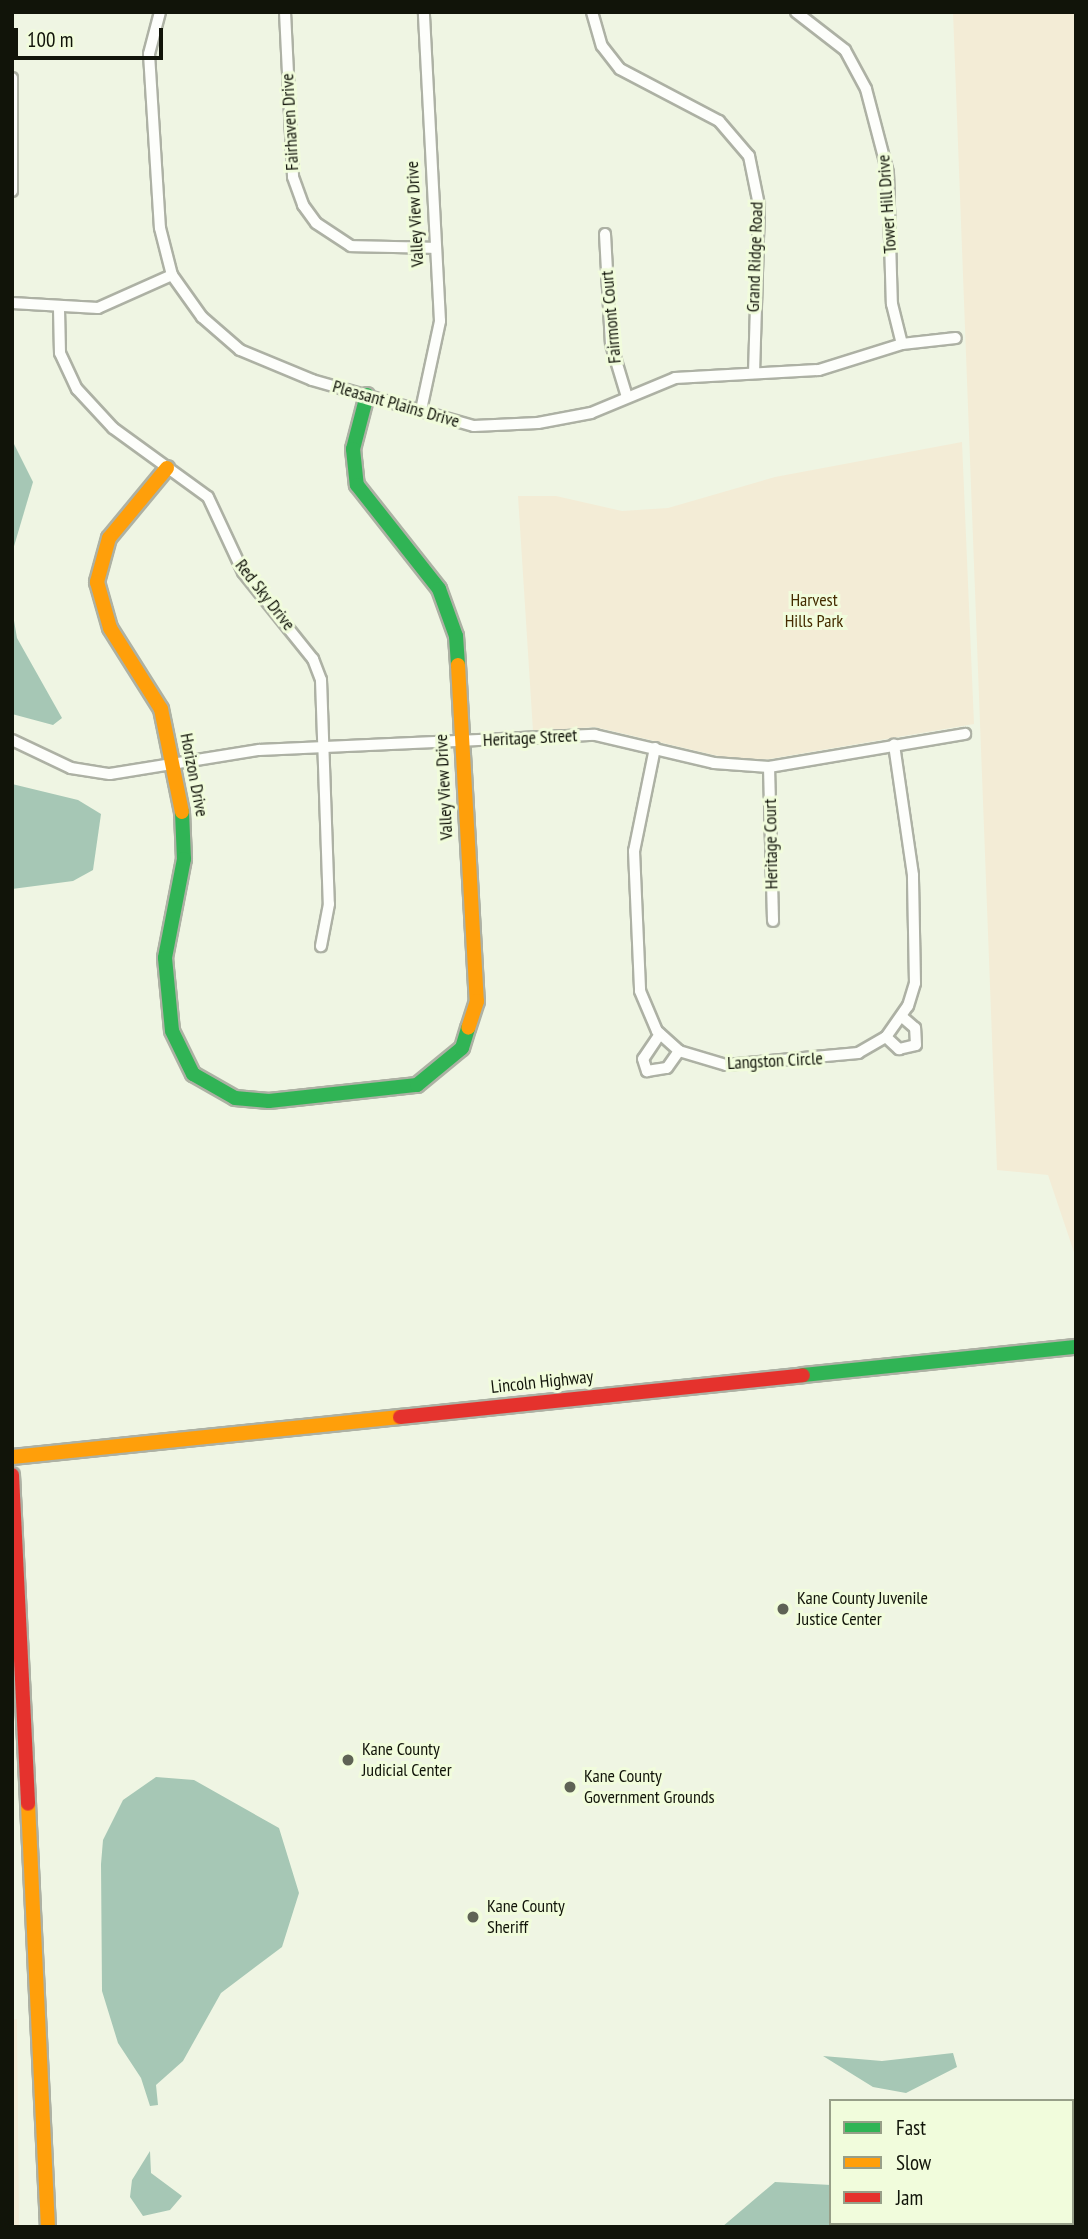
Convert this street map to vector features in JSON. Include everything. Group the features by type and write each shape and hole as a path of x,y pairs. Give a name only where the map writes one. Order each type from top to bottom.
{"main road":[{"name":"Valley View Drive","path":"317,1097 417,1085 448,1065 472,1027 477,1001 450,608 369,508 355,477 354,440 367,395"},
{"name":"Horizon Drive","path":"167,468 109,538 97,582 110,628 161,709 185,827 166,934 172,1031 193,1074 221,1093 256,1101 317,1097"},
{"name":"Lincoln Highway","path":"12,1457 1076,1347"},
{"path":"12,1475 48,2227"}],"street":[{"name":"Pleasant Plains Drive","path":"160,12 149,54 160,228 172,275 202,317 240,350 367,395 474,426 538,424 576,418 685,376 819,370 902,344 956,338"},
{"name":"Fairhaven Drive","path":"285,12 293,177 303,205 324,230 351,246 436,248"},
{"name":"Valley View Drive","path":"421,410 439,341 424,12"},
{"name":"Grand Ridge Road","path":"592,12 602,46 620,69 719,121 752,163 759,236 754,373"},
{"name":"Tower Hill Drive","path":"796,12 845,50 866,89 888,173 892,304 902,344"},
{"path":"12,78 12,191"},
{"name":"Fairmont Court","path":"605,234 612,352 627,397"},
{"path":"12,303 58,309 109,305 172,275"},
{"name":"Red Sky Drive","path":"58,309 60,353 77,389 113,428 208,497 243,572 313,659 321,680 329,904 321,946"},
{"name":"Heritage Street","path":"12,740 95,773 323,748 595,735 726,765 769,767 965,734"},
{"name":"Langston Circle","path":"655,748 639,807 634,899 640,991 660,1034 679,1051 726,1065 858,1053 886,1037 901,1016 915,983 915,933 910,831 894,744"},
{"name":"Heritage Court","path":"769,767 773,921"},
{"path":"886,1037 899,1049 916,1045 915,1028 901,1016"},
{"path":"660,1034 643,1059 647,1071 667,1069 679,1051"}],"green space":[{"path":"953,12 1076,12 1076,1258 1048,1175 997,1170"},
{"name":"Harvest Hills Park","path":"962,442 974,724 769,759 727,758 595,727 533,731 518,496 556,496 622,511 668,508 775,477"},
{"path":"17,2019 19,2227 12,2227 12,2020"}],"shaded area":[{"path":"12,440 33,482 12,553"},
{"path":"12,609 17,638 62,718 53,725 12,714"},
{"path":"12,784 78,800 101,814 93,870 73,881 12,889"},
{"path":"156,1777 194,1780 279,1828 299,1893 282,1947 221,1993 183,2061 156,2085 158,2105 150,2106 141,2078 118,2043 102,1991 101,1864 103,1840 123,1800"},
{"path":"953,2053 957,2067 906,2093 873,2087 823,2056 882,2061"},
{"path":"150,2151 151,2173 182,2196 170,2210 143,2216 130,2197 132,2180"},
{"path":"775,2182 829,2185 829,2225 931,2227 722,2227"}],"traffic: fast":[{"path":"367,395 353,449 357,485 439,589 456,636 458,665"},
{"path":"182,812 184,859 165,958 172,1031 193,1074 235,1098 269,1101 417,1085 462,1048 468,1028"},
{"path":"803,1375 1076,1347"}],"traffic: slow":[{"path":"167,468 109,538 97,582 110,628 161,709 182,812"},
{"path":"458,665 477,1001 468,1028"},
{"path":"12,1457 400,1417"},
{"path":"28,1804 48,2227"}],"traffic: jam":[{"path":"400,1417 803,1375"},
{"path":"12,1475 28,1804"}],"place":[{"name":"Kane County Juvenile Justice Center","path":"783,1609"},
{"name":"Kane County Judicial Center","path":"348,1760"},
{"name":"Kane County Government Grounds","path":"570,1787"},
{"name":"Kane County Sheriff","path":"473,1917"}]}
